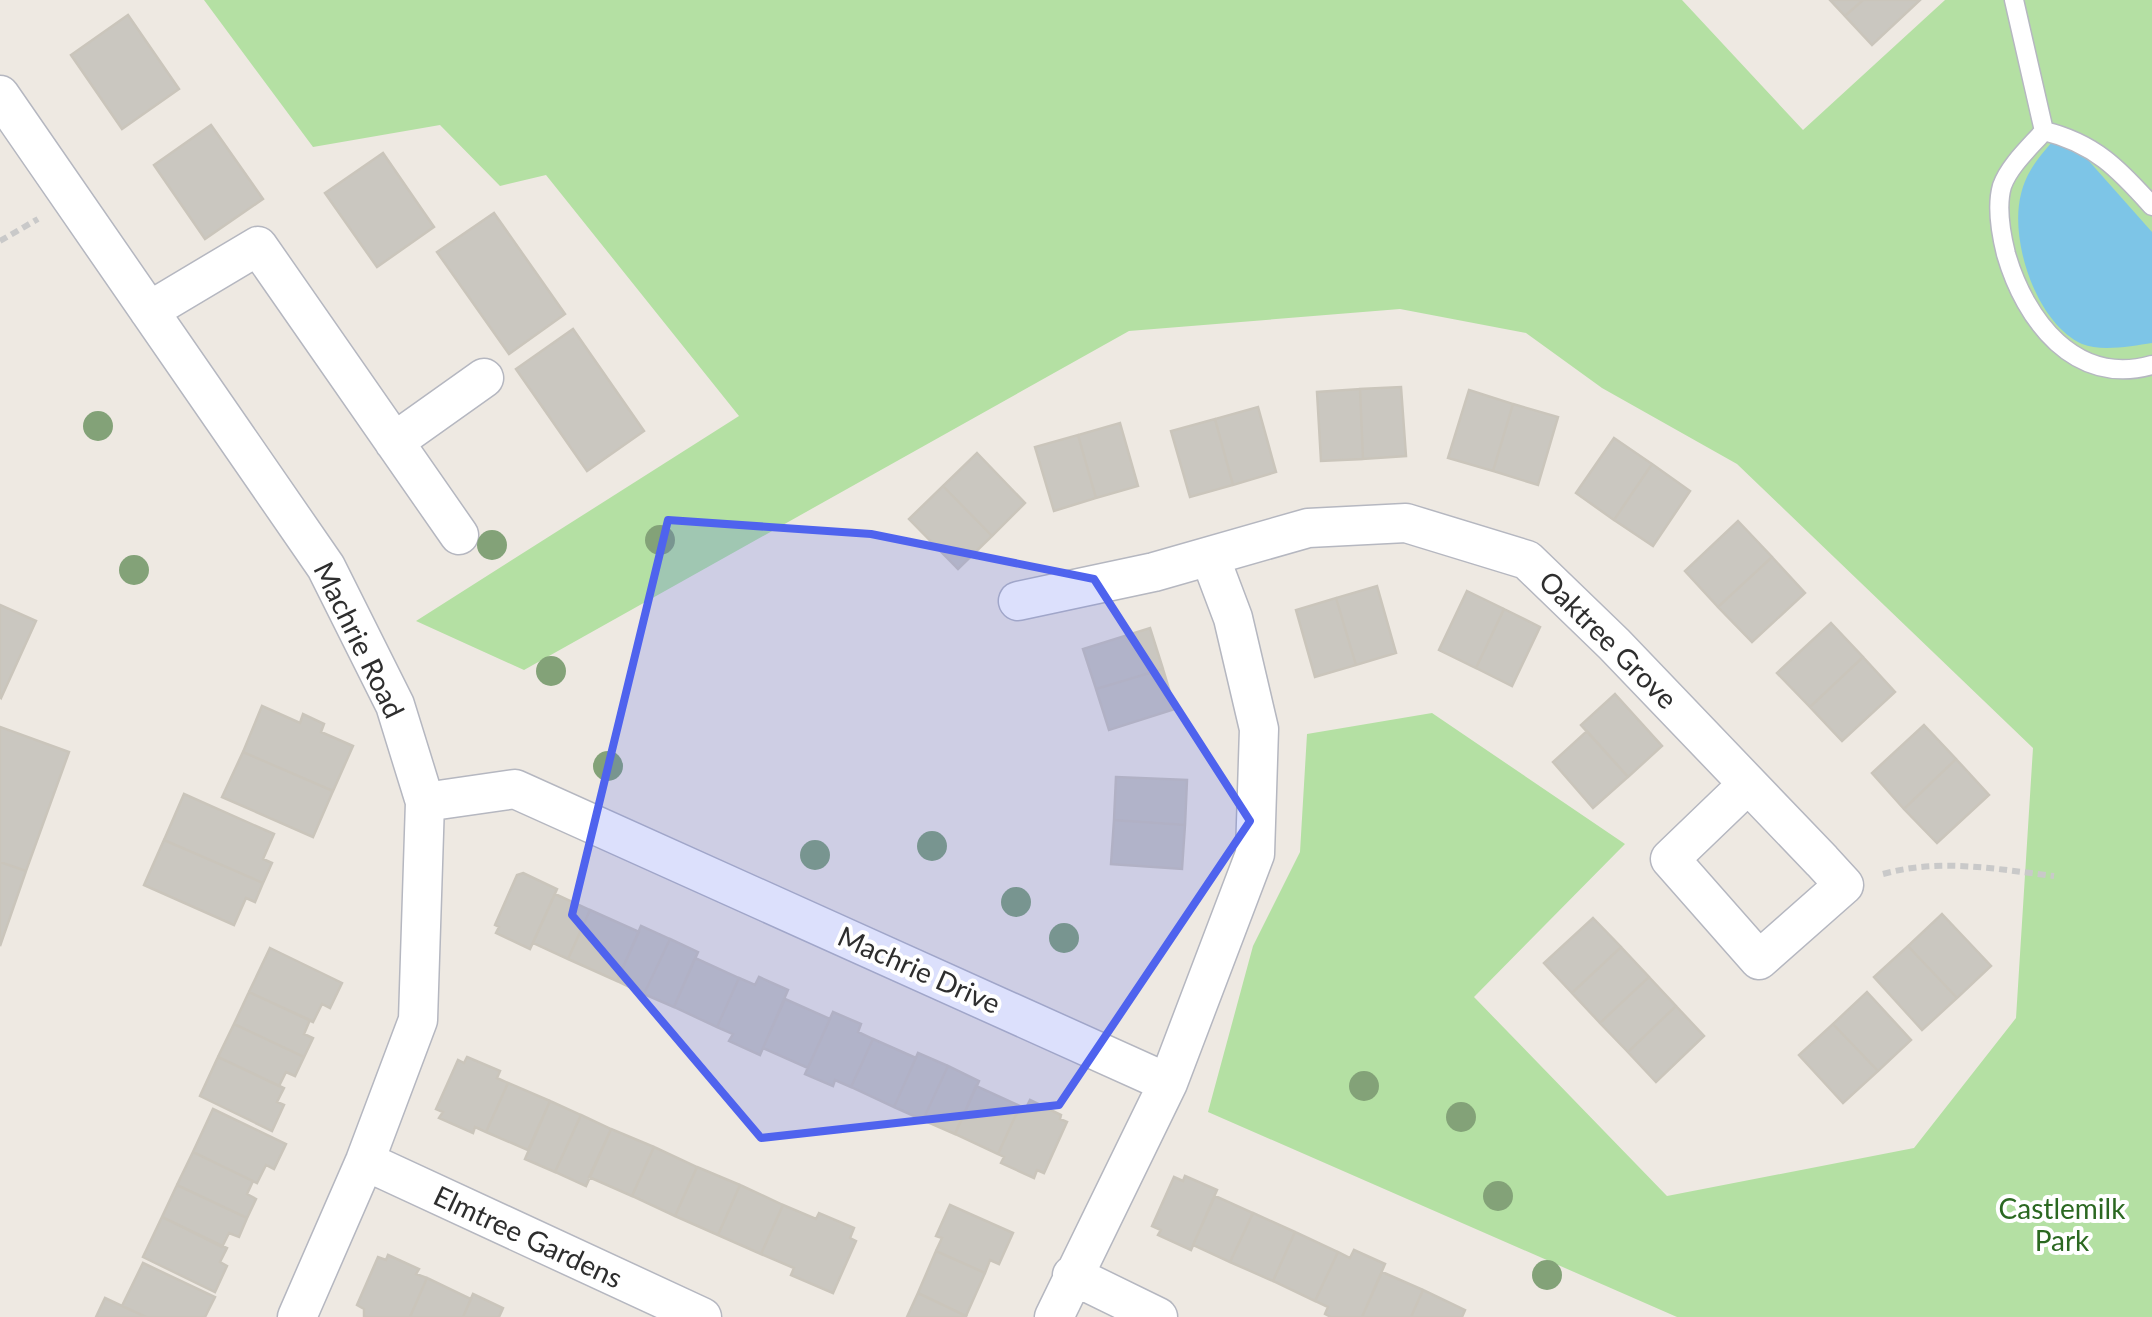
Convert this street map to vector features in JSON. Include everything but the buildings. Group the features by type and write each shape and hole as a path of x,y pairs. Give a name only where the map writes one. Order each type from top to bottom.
{"street":[{"name":"Machrie Road","path":"0,95 326,567 395,706 425,802 418,1020 365,1162 298,1317"},
{"path":"149,311 258,246 459,535"},
{"path":"394,442 484,378"},
{"name":"Oaktree Grove","path":"1018,601 1210,557 1308,528 1406,522 1527,560 1844,886"},
{"path":"1054,1317 1168,1082 1255,854 1259,729 1233,618 1210,557"},
{"path":"1748,784 1670,859 1759,960 1844,886"},
{"name":"Machrie Drive","path":"425,802 515,788 1168,1082"},
{"name":"Elmtree Gardens","path":"365,1162 694,1315"},
{"path":"1072,1275 1158,1317"}],"lane":[{"path":"2014,0 2044,131"},
{"path":"2044,131 2076,139 2113,162 2152,206"},
{"path":"2044,131 2002,186 2000,232 2016,291 2034,321 2090,366 2132,370 2152,365"}],"path":[{"path":"1844,886 1919,864 2054,876"}],"highlighted area":[{"path":"668,520 871,534 1094,579 1250,821 1059,1105 761,1138 572,915"}],"green space":[{"name":"Castlemilk Park","path":"204,0 1682,0 1803,130 1945,0 2152,0 2152,1317 1677,1317 1208,1112 1253,946 1300,852 1307,734 1432,713 1625,844 1474,997 1667,1196 1914,1148 2016,1018 2033,748 1737,464 1602,388 1526,333 1400,309 1129,331 524,670 416,621 739,416 546,175 500,186 440,125 313,147"}],"water":[{"path":"2053,141 2088,160 2152,232 2152,343 2107,348 2082,344 2051,318 2039,299 2023,256 2018,213 2026,179"}]}
